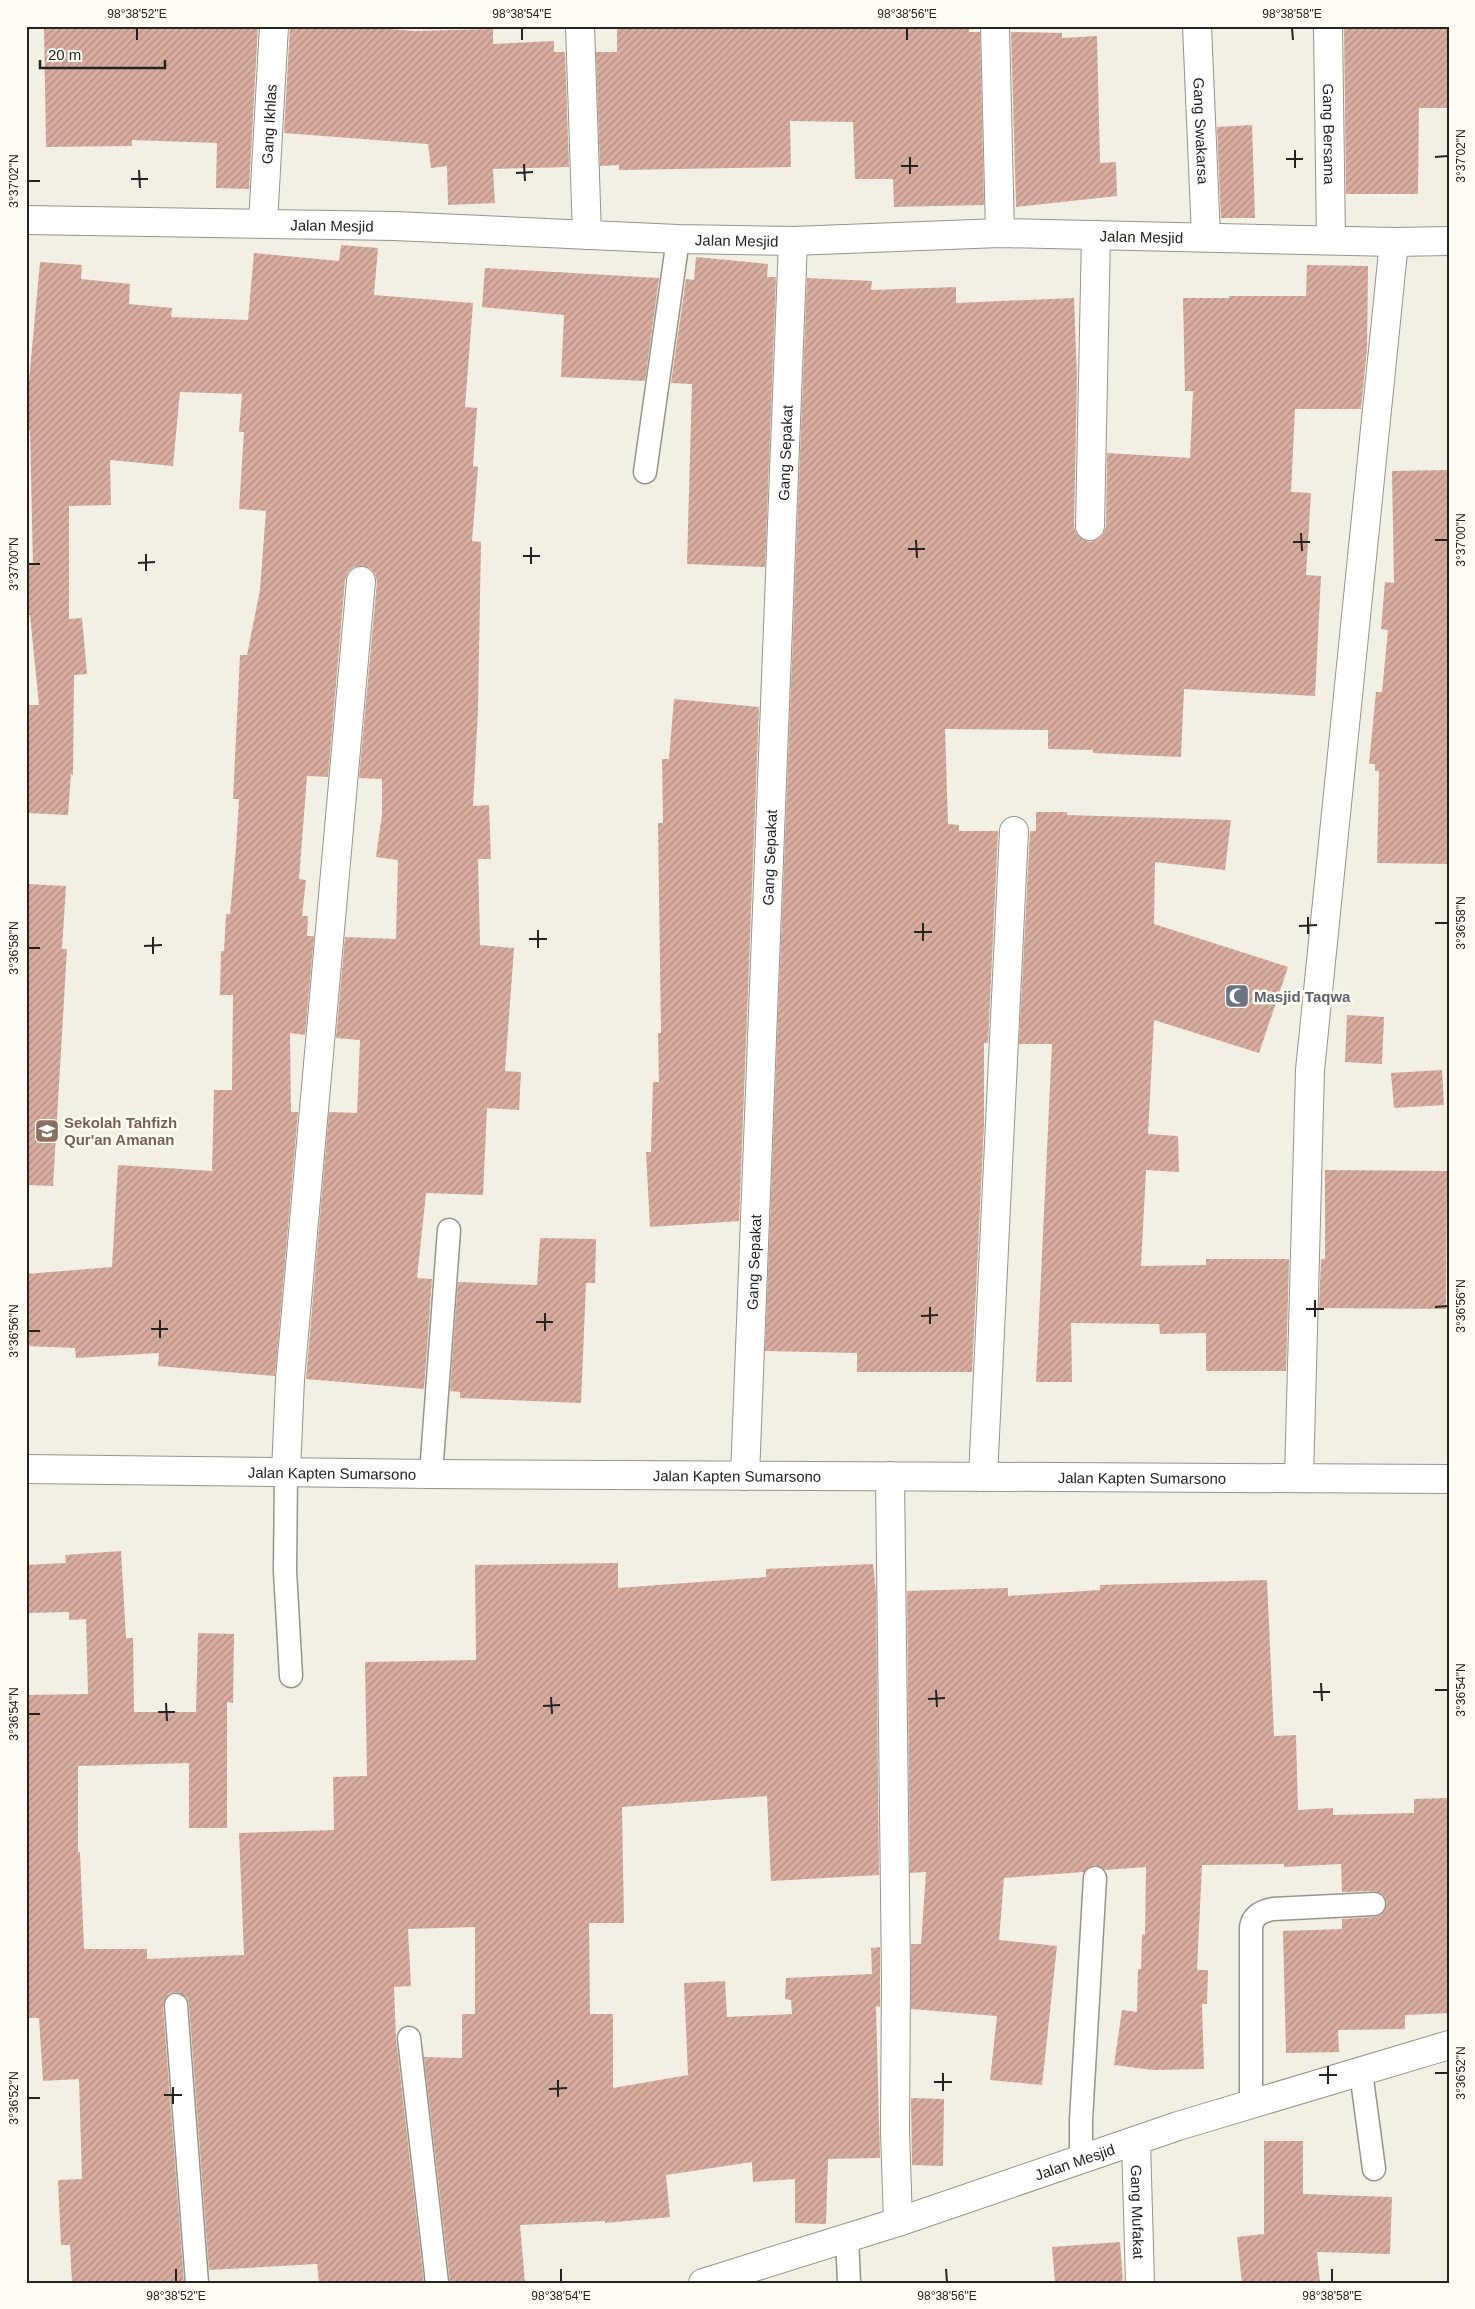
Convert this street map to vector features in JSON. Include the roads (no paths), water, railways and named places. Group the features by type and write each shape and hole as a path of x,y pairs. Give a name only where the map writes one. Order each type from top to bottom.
{"main road":[{"name":"Gang Ikhlas","path":"263,223 274,26"},
{"path":"580,26 586,235"},
{"path":"995,26 1000,233"},
{"name":"Gang Swakarsa","path":"1197,26 1206,237"},
{"name":"Gang Bersama","path":"1328,26 1331,240"},
{"name":"Jalan Mesjid","path":"26,220 394,226 678,239 793,241 1000,233 1394,242 1449,241"},
{"path":"1090,526 1096,235"},
{"name":"Gang Sepakat","path":"745,1476 793,241"},
{"path":"1299,1478 1310,1070 1394,242"},
{"path":"286,1472 290,1379 361,581"},
{"path":"983,1477 1014,831"},
{"name":"Jalan Kapten Sumarsono","path":"26,1469 431,1474 1449,1479"},
{"path":"890,1476 896,1957 895,2131 898,2222"},
{"name":"Jalan Mesjid","path":"703,2283 898,2222 1136,2142 1178,2126 1449,2045"},
{"name":"Gang Mufakat","path":"1136,2142 1140,2283"}],"lane":[{"path":"645,472 678,239"},
{"path":"431,1474 449,1230"},
{"path":"286,1472 285,1571 291,1676"},
{"path":"1081,2160 1081,2120 1095,1878"},
{"path":"1251,2104 1251,1927 1254,1919 1260,1912 1273,1909 1374,1904"},
{"path":"176,2005 197,2283"},
{"path":"409,2038 437,2283"},
{"path":"1361,2072 1374,2169"},
{"path":"847,2237 849,2283"}],"place":[{"name":"Masjid Taqwa","path":"1237,996"},
{"name":"Sekolah Tahfizh Qur'an Amanan","path":"47,1131"}]}
